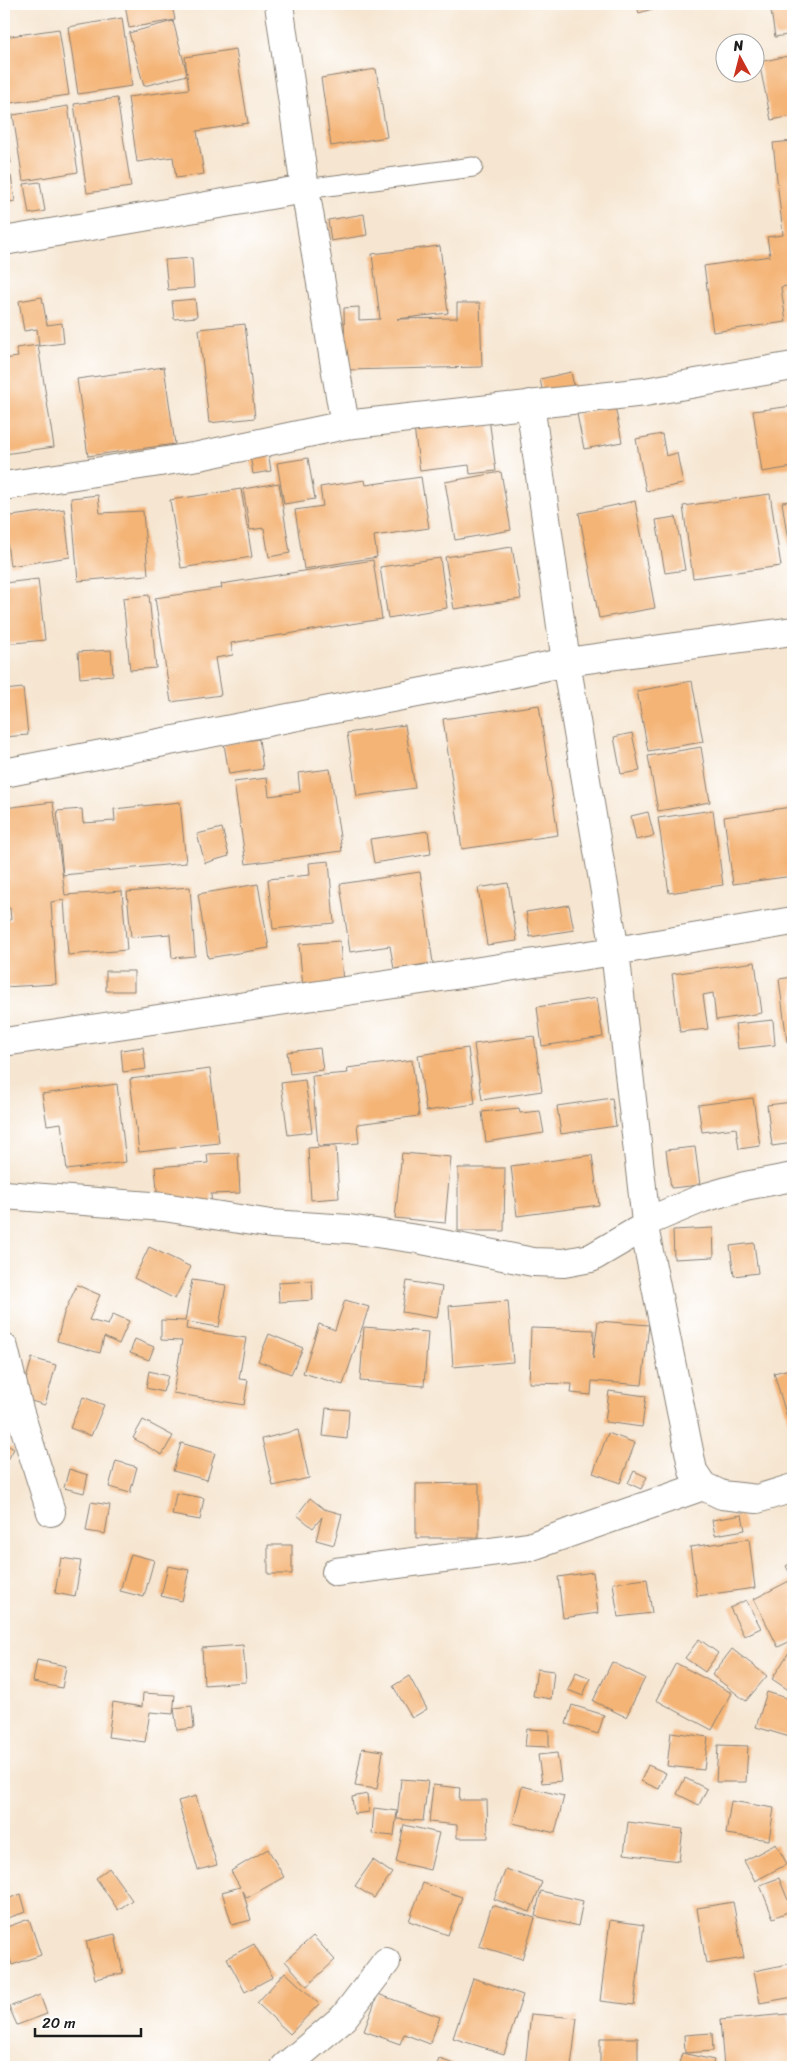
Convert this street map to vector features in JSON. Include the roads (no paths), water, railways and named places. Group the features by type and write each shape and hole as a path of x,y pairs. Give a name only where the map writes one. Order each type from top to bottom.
{"street":[{"path":"279,4 305,189 345,426"},
{"path":"4,241 305,189"},
{"path":"4,486 199,456 345,426 645,392 793,366"},
{"path":"530,404 566,662 616,951 645,1224 693,1471 704,1486 722,1496 757,1499 793,1488"},
{"path":"4,773 464,684 566,662 793,631"},
{"path":"4,1042 616,951 793,921"},
{"path":"4,1195 164,1207 271,1224 349,1229 417,1239 533,1262 564,1263 591,1258 645,1224 703,1198 745,1186 793,1176"},
{"path":"4,1348 19,1410 51,1512"},
{"path":"336,1572 529,1547 704,1486"},
{"path":"285,2067 344,2017 386,1962"}],"lane":[{"path":"305,189 474,167"}]}
